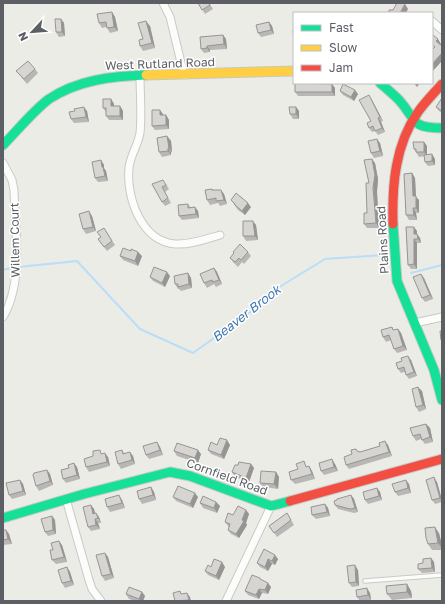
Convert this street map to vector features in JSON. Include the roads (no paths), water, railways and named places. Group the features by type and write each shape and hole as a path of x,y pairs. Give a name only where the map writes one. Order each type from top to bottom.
{"street":[{"path":"163,3 170,17 184,75"},
{"path":"433,22 442,30"},
{"name":"West Rutland Road","path":"3,145 48,100 68,88 86,81 140,75 293,71"},
{"path":"140,75 140,130 129,173 131,197 138,215 150,233 167,242 184,244 220,235"},
{"path":"381,84 399,100 412,121 419,126 427,128 442,128"},
{"name":"Plains Road","path":"442,84 412,121 396,160 392,200 395,269 397,280 437,378 442,400"},
{"name":"Willem Court","path":"3,163 12,180 14,190 16,276 14,292 3,317"},
{"path":"415,323 442,317"},
{"name":"Cornfield Road","path":"3,518 170,472 190,476 270,506 442,459"},
{"path":"66,500 92,589 101,601"},
{"path":"226,601 270,506"}],"lane":[{"path":"365,581 442,575"}],"waterway":[{"name":"Beaver Brook","path":"19,267 77,261 140,329 193,353 256,308 273,291 325,259 384,255"},
{"name":"Beaver Brook","path":"411,273 442,265"},
{"name":"Beaver Brook","path":"3,270 11,268"}]}
